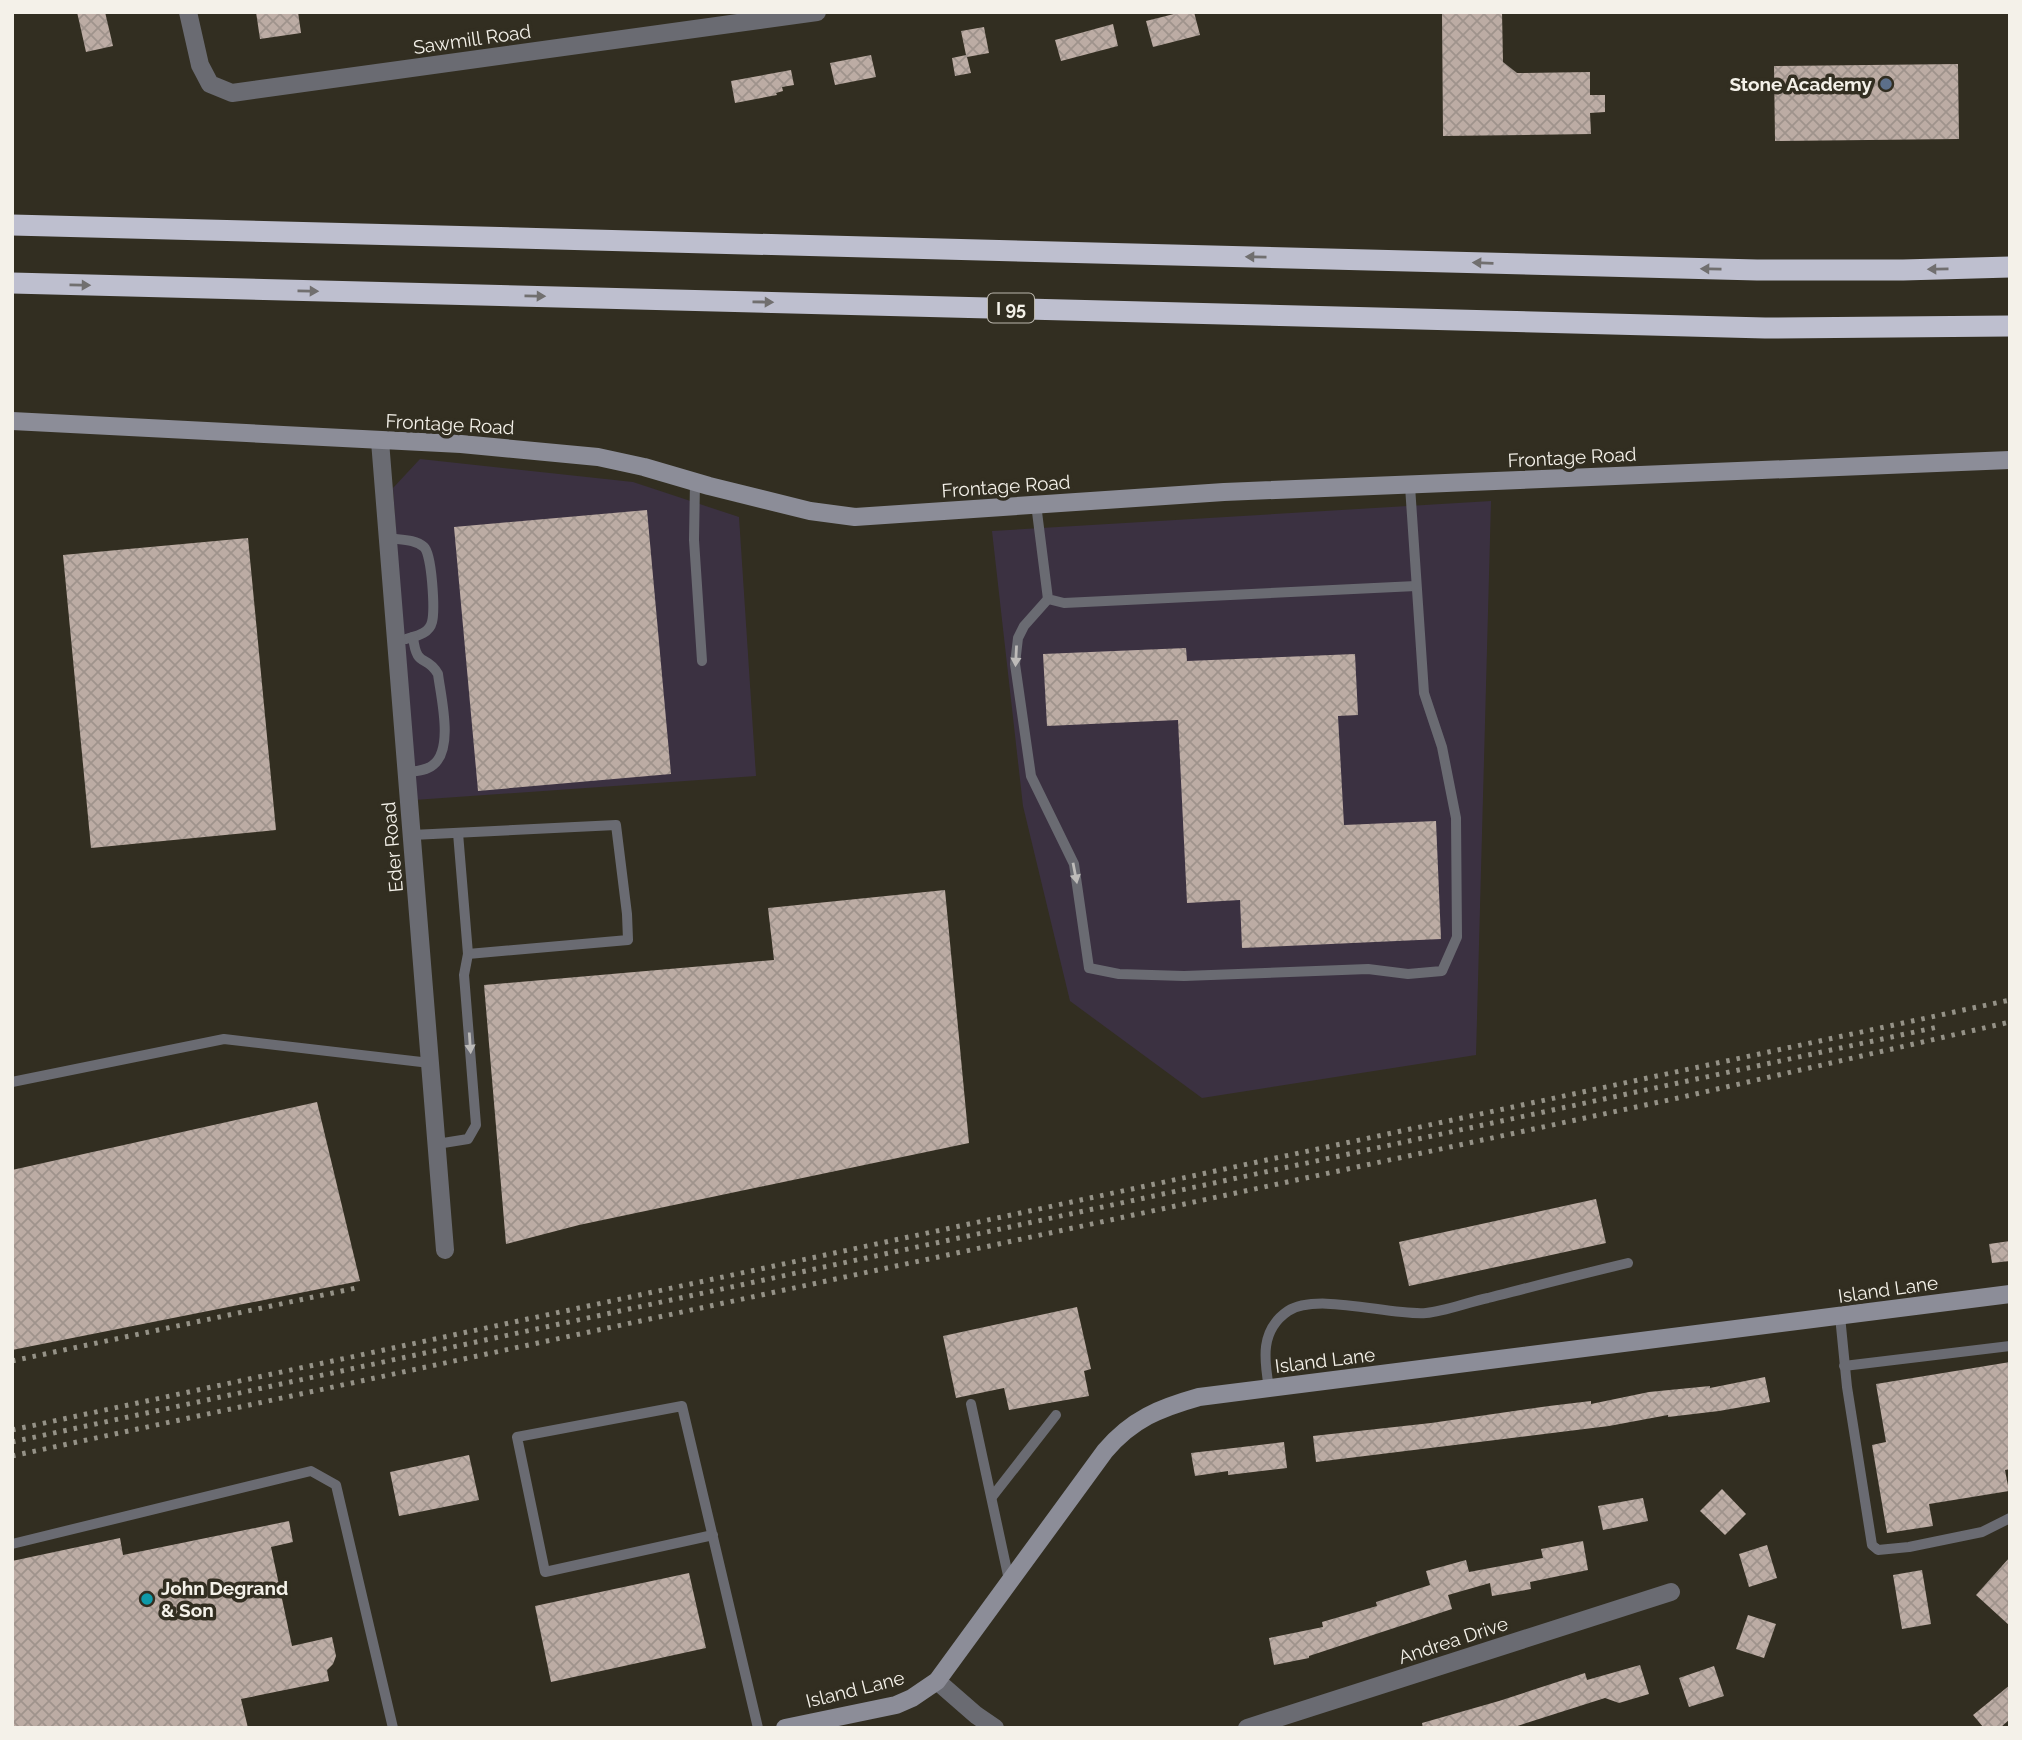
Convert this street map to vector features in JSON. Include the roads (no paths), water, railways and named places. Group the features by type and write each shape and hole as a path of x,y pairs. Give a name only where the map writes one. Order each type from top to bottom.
{"highway":[{"path":"12,225 1745,270 2008,267"},
{"name":"I 95","path":"12,283 1765,328 2009,326"}],"street":[{"name":"Sawmill Road","path":"188,12 200,65 210,84 232,93 817,12"},
{"name":"Frontage Road","path":"12,421 461,444 598,457 810,511 855,517 1224,492 2010,460"},
{"name":"Eder Road","path":"380,441 388,538 405,639 407,772 445,1250"},
{"name":"Island Lane","path":"785,1728 896,1704 925,1691 937,1681 1105,1451 1128,1428 1160,1408 1199,1397 2010,1294"},
{"name":"Andrea Drive","path":"1247,1728 1671,1592"},
{"path":"937,1681 995,1728"}],"lane":[{"path":"695,482 694,540 702,661"},
{"path":"1036,504 1048,599 1024,626 1018,638 1015,664 1031,776 1074,864 1089,968 1119,974 1184,976 1368,969 1408,974 1442,971 1457,937 1456,818 1442,747 1424,693 1410,486"},
{"path":"388,538 414,541 428,552 433,596 432,622 427,630 405,639 415,654 433,666 438,674 445,745 441,757 432,767 407,772"},
{"path":"1048,599 1064,603 1416,586"},
{"path":"412,835 616,825 628,940 468,954"},
{"path":"437,1144 468,1139 476,1125 464,975 468,954 458,833"},
{"path":"12,1082 224,1039 430,1063"},
{"path":"1269,1388 1264,1360 1269,1333 1289,1310 1303,1305 1325,1304 1426,1313 1628,1263"},
{"path":"1840,1316 1844,1366 1872,1545 1878,1550 1909,1547 1982,1532 2010,1518"},
{"path":"1844,1366 2010,1346"},
{"path":"971,1404 1009,1580"},
{"path":"713,1535 545,1572 517,1437 682,1406 713,1535 758,1728"},
{"path":"992,1497 1056,1415"},
{"path":"12,1544 311,1471 336,1485 393,1728"}],"railway":[{"path":"12,1430 2010,1000"},
{"path":"12,1456 1678,1098 2010,1022"},
{"path":"12,1442 1938,1027"},
{"path":"12,1361 356,1288"}],"place":[{"name":"Stone Academy","path":"1886,84"},
{"name":"John Degrand & Son","path":"147,1599"}]}
